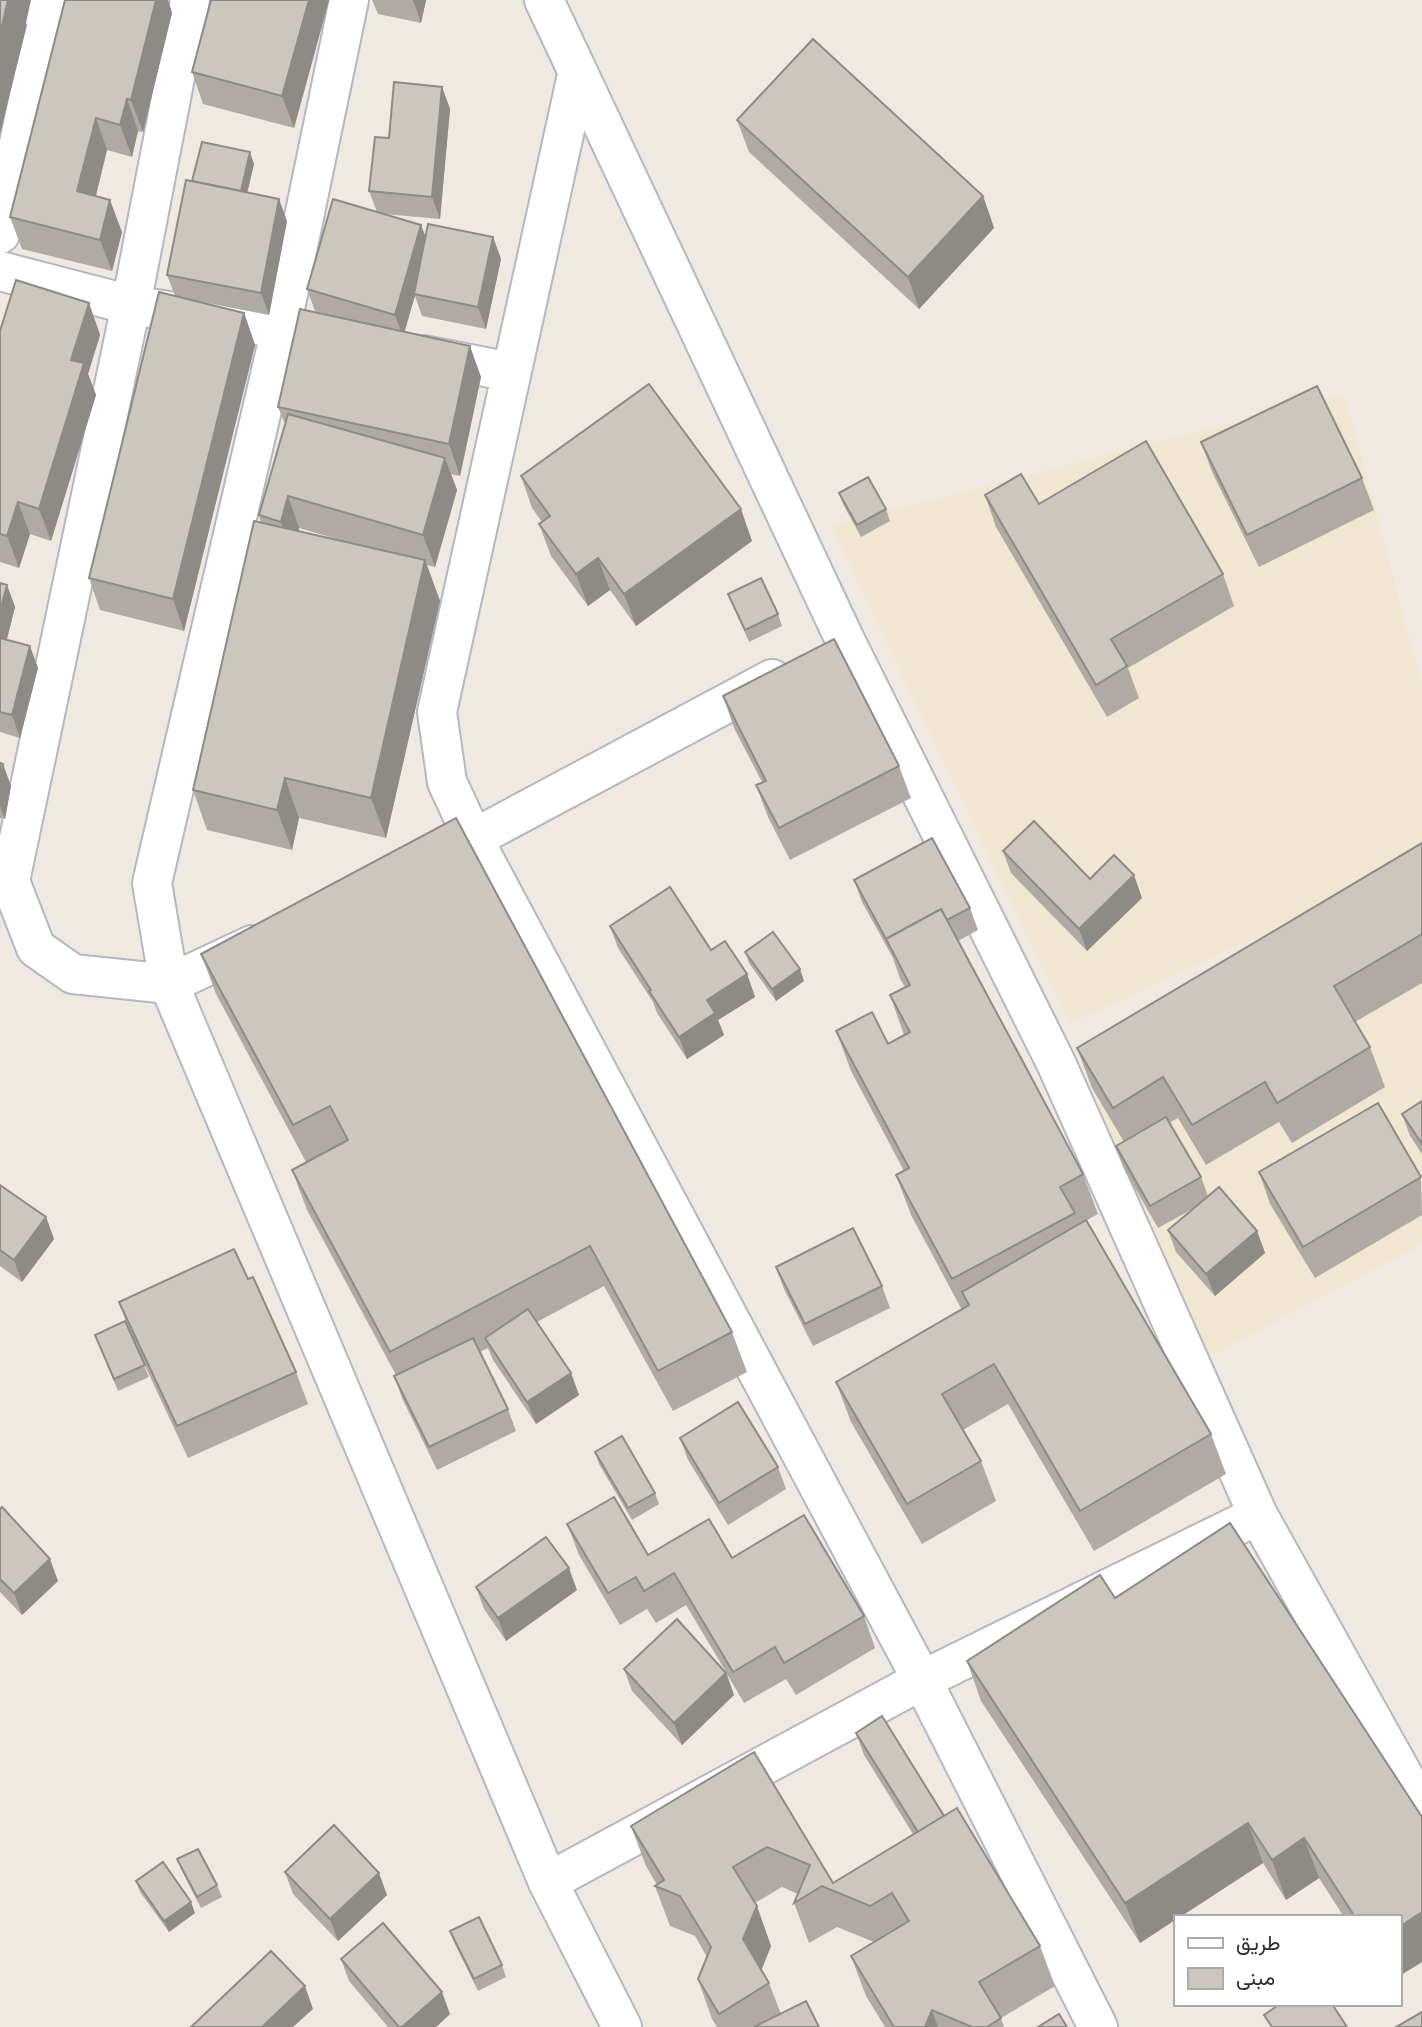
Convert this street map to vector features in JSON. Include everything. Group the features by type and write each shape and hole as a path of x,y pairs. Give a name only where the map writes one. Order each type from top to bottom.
{"street":[{"path":"0,234 49,0"},
{"path":"190,0 131,305 5,884 36,948 73,974 169,984 279,932"},
{"path":"349,0 281,328 152,883 169,984 548,1882 622,2027"},
{"path":"544,0 577,75 845,639 1068,1057 1258,1515 1422,1809"},
{"path":"577,75 438,712 447,782 474,840 922,1680 1098,2027"},
{"path":"0,271 131,305 335,339"},
{"path":"389,349 511,372"},
{"path":"425,863 474,840 845,639"},
{"path":"548,1882 922,1680 1258,1515"}],"shaded area":[{"path":"1344,394 1422,685 1422,861 1069,1024 831,526"},
{"path":"1422,930 1422,1244 1199,1362 1068,1118"}],"building":[{"path":"0,0 8,0 0,34"},
{"path":"65,0 156,0 131,100 127,99 120,125 96,118 77,191 110,200 100,240 10,217"},
{"path":"211,0 309,0 282,96 192,72"},
{"path":"813,39 983,196 908,277 737,120"},
{"path":"394,82 442,87 432,197 369,191 375,137 389,138"},
{"path":"202,142 250,152 241,191 192,181"},
{"path":"186,180 279,199 261,293 167,275"},
{"path":"333,199 421,225 395,315 307,289"},
{"path":"428,224 493,237 478,307 414,294"},
{"path":"16,280 89,303 71,360 84,363 39,509 18,502 7,536 0,534 0,331"},
{"path":"159,292 244,313 173,599 89,578"},
{"path":"300,309 470,346 449,444 278,407"},
{"path":"649,384 741,509 624,594 598,558 576,574 539,524 550,516 521,476"},
{"path":"1317,386 1362,478 1247,535 1201,442"},
{"path":"288,414 445,458 423,535 288,496 281,522 259,515"},
{"path":"1146,441 1223,574 1111,639 1127,666 1096,685 985,495 1021,474 1039,504"},
{"path":"868,477 886,509 857,525 839,493"},
{"path":"254,521 425,560 371,798 285,778 277,810 193,790"},
{"path":"761,578 778,614 745,630 728,594"},
{"path":"0,583 7,585 0,611"},
{"path":"0,638 30,646 12,715 0,712"},
{"path":"834,639 899,766 779,828 756,785 766,781 723,696"},
{"path":"456,818 732,1332 658,1371 590,1246 390,1352 292,1170 348,1140 330,1106 293,1125 201,954"},
{"path":"1034,821 1090,879 1114,855 1134,875 1079,929 1003,851"},
{"path":"932,838 970,908 947,920 941,909 886,939 854,880"},
{"path":"1422,843 1422,934 1334,986 1370,1047 1277,1103 1265,1082 1192,1125 1163,1077 1113,1108 1077,1048"},
{"path":"670,887 711,950 725,941 747,974 707,1000 715,1013 679,1037 610,926"},
{"path":"941,909 1083,1174 1060,1187 1075,1213 952,1279 896,1175 909,1168 836,1031 872,1012 888,1044 910,1032 890,995 910,985 886,939"},
{"path":"773,932 800,969 772,989 745,952"},
{"path":"1422,1101 1422,1144 1402,1114"},
{"path":"1378,1103 1421,1177 1303,1247 1259,1172"},
{"path":"1166,1117 1201,1177 1150,1206 1116,1146"},
{"path":"0,1185 46,1217 14,1260 0,1250"},
{"path":"1219,1187 1257,1231 1206,1274 1168,1230"},
{"path":"1086,1220 1211,1434 1080,1511 994,1364 942,1394 981,1461 907,1504 836,1382 969,1305 962,1292"},
{"path":"853,1228 882,1286 805,1324 776,1267"},
{"path":"234,1249 248,1279 253,1277 296,1372 177,1426 119,1302"},
{"path":"528,1309 571,1373 527,1402 485,1338"},
{"path":"125,1321 145,1365 114,1379 95,1335"},
{"path":"473,1338 508,1409 429,1447 394,1376"},
{"path":"738,1402 778,1467 719,1503 680,1438"},
{"path":"622,1436 655,1493 628,1508 595,1452"},
{"path":"614,1497 648,1555 709,1519 732,1558 804,1515 864,1616 784,1663 775,1647 733,1672 674,1573 644,1591 636,1577 608,1593 567,1524"},
{"path":"2,1507 50,1559 14,1593 0,1579"},
{"path":"1230,1523 1422,1817 1422,1912 1401,1926 1401,1915 1354,1915 1304,1838 1272,1860 1248,1823 1125,1903 967,1661 1100,1575 1115,1598"},
{"path":"546,1537 569,1568 498,1618 476,1587"},
{"path":"677,1619 726,1673 674,1723 624,1669"},
{"path":"882,1716 944,1816 918,1832 856,1733"},
{"path":"754,1752 833,1883 957,1808 1040,1946 979,1982 1001,2018 987,2027 972,2027 932,2010 925,2027 894,2027 851,1956 909,1921 892,1893 870,1906 822,1886 794,1903 810,1865 767,1847 733,1867 757,1906 743,1939 769,1983 719,2014 698,1979 711,1947 680,1896 655,1886 664,1880 631,1826"},
{"path":"334,1825 379,1873 330,1919 285,1872"},
{"path":"198,1849 217,1885 197,1897 177,1859"},
{"path":"163,1862 191,1902 164,1921 136,1881"},
{"path":"479,1917 502,1965 474,1979 450,1931"},
{"path":"383,1923 442,1992 402,2027 399,2027 341,1959"},
{"path":"271,1951 305,1986 262,2027 191,2027"},
{"path":"806,2001 819,2027 754,2027"},
{"path":"1277,2006 1333,2006 1347,2027 1272,2027 1264,2015"},
{"path":"1422,2012 1422,2027 1396,2027"},
{"path":"1059,2014 1067,2027 1038,2027"}]}
